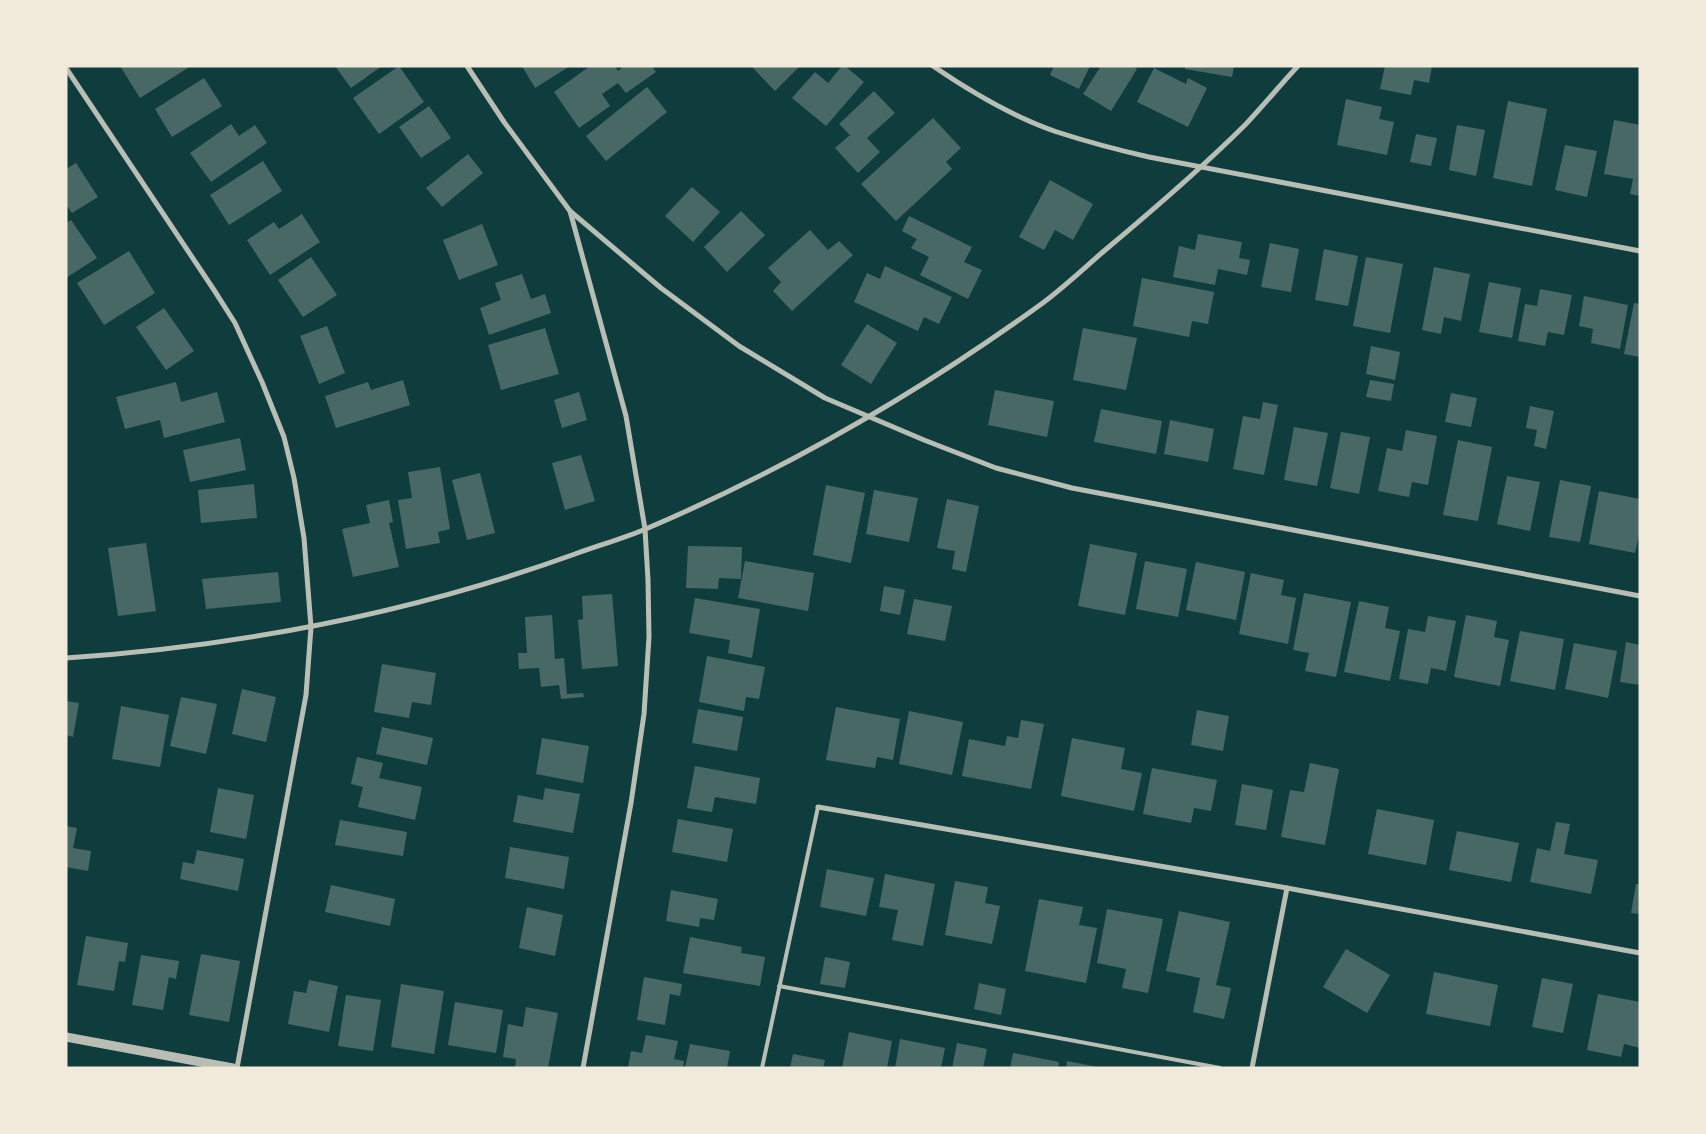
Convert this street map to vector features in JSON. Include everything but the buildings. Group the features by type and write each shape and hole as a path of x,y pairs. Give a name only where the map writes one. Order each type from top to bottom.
{"street":[{"path":"468,66 504,122 570,211 661,288 739,346 825,398 867,417 996,468 1072,488 1640,596"},
{"path":"933,66 1015,114 1056,132 1100,145 1200,167 1640,251"},
{"path":"66,658 169,649 311,627 433,598 508,577 645,529 753,480 921,385 1042,304 1158,206 1200,167 1248,122 1298,66"},
{"path":"66,68 235,324 262,382 284,437 294,478 304,538 311,627 306,695 237,1068"},
{"path":"570,211 626,416 645,529 649,637 644,714 631,803 583,1068"},
{"path":"818,808 1288,888 1640,953"},
{"path":"1252,1068 1288,888"},
{"path":"66,1037 233,1068"}],"lane":[{"path":"762,1068 818,808"},
{"path":"779,986 1220,1068"}]}
